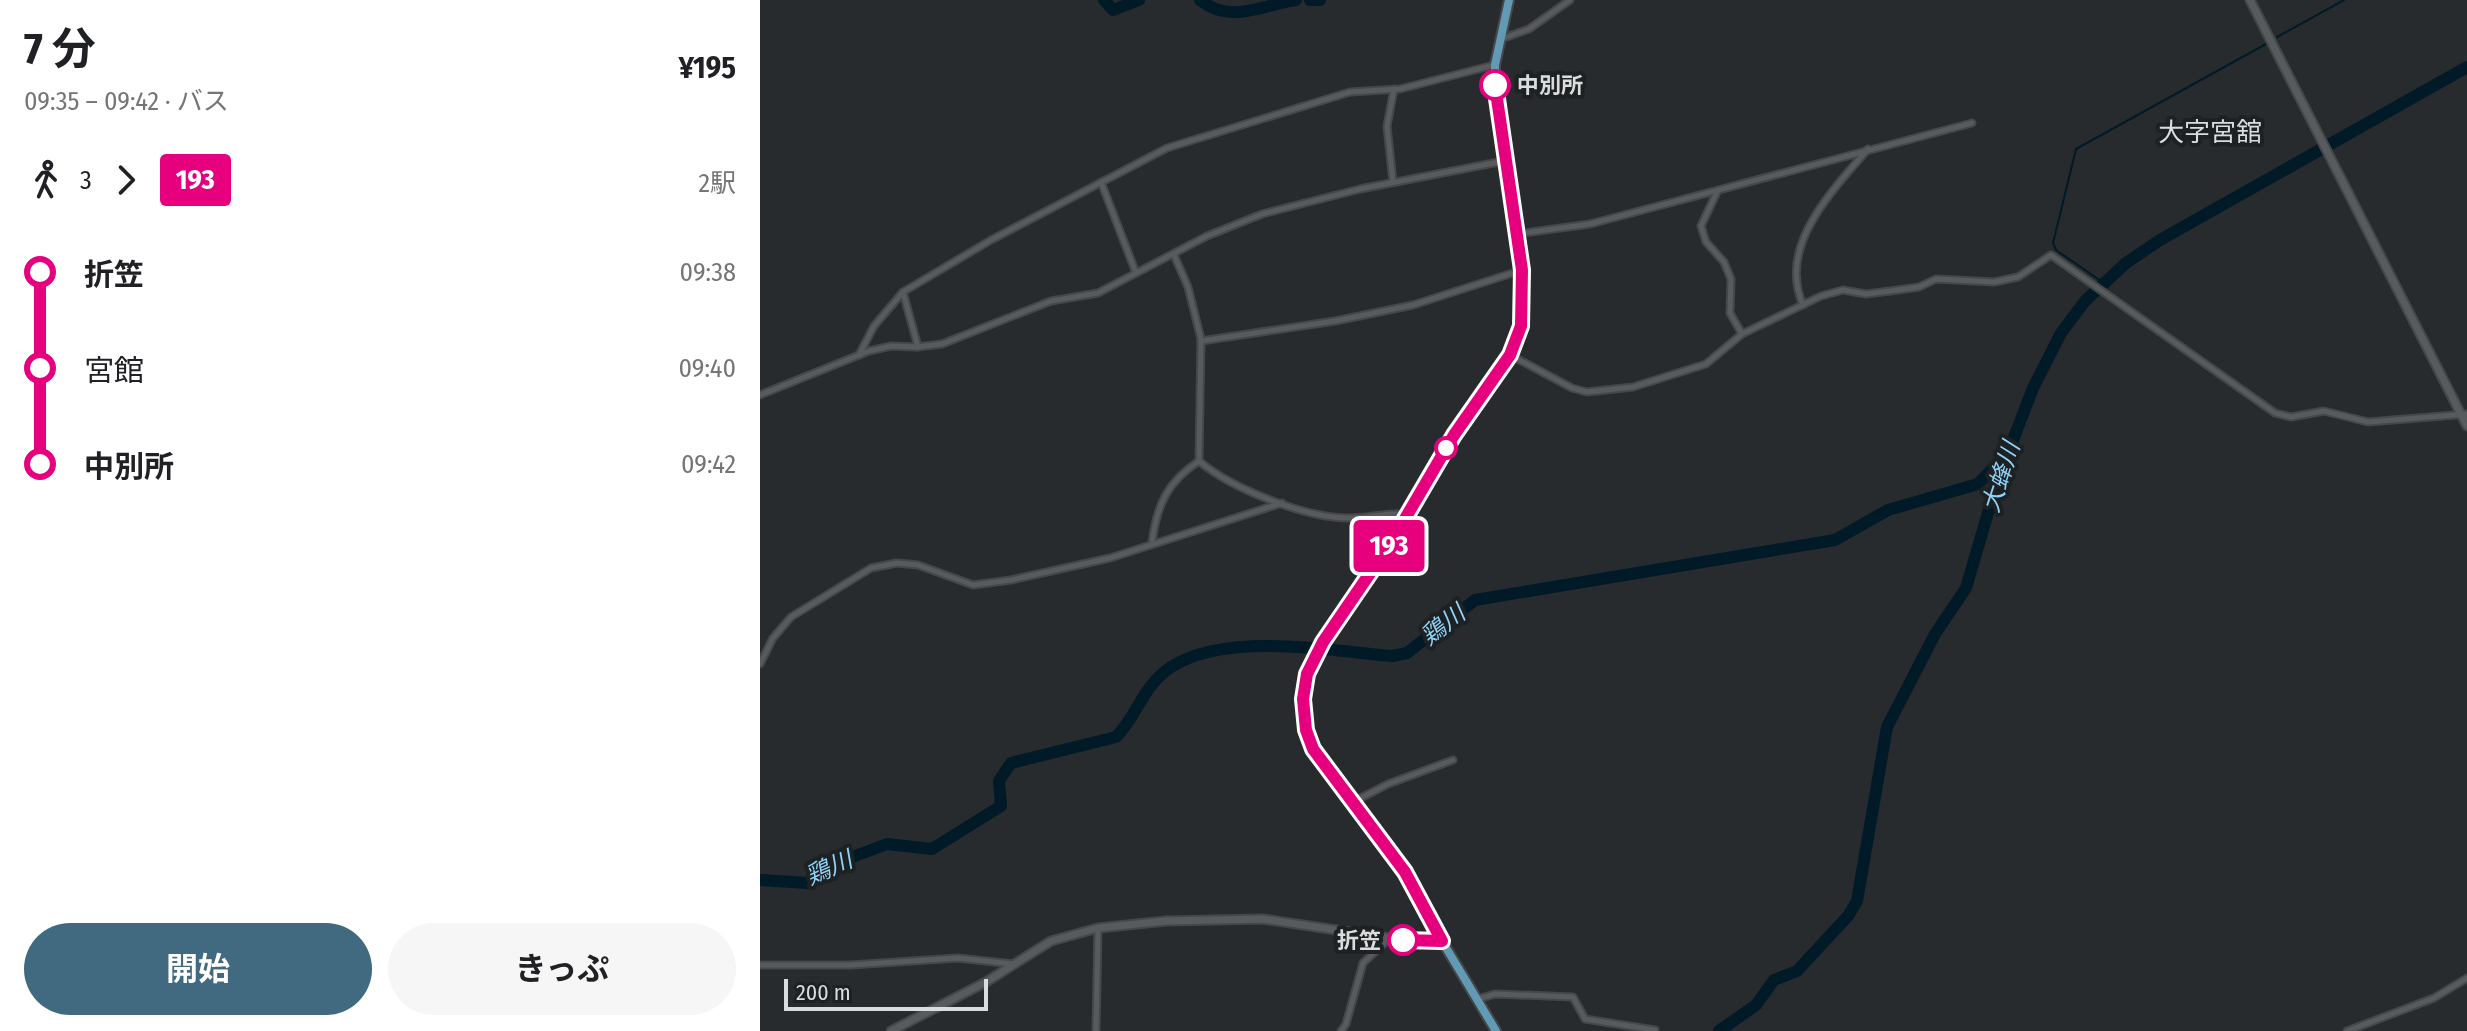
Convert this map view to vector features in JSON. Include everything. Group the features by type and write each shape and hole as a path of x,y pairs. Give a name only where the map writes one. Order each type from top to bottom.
{"main road":[{"path":"1496,1031 1405,872 1321,762 1306,730 1303,699 1314,659 1323,642 1407,514 1454,435 1510,355 1521,326 1522,270 1504,161 1495,65 1509,0"}],"street":[{"path":"1501,39 1529,29 1570,0"},
{"path":"2250,0 2464,414 2467,426"},
{"path":"859,356 874,326 903,292 1101,182 1188,138 1350,92 1394,89 1495,65"},
{"path":"1393,182 1387,126 1394,89"},
{"path":"1517,234 1590,224 1972,123"},
{"path":"1803,305 1794,271 1812,222 1818,208 1868,149"},
{"path":"760,395 891,346 918,347 966,337 1051,301 1098,293 1207,236 1262,214 1393,182 1504,161"},
{"path":"1101,182 1136,273"},
{"path":"1718,190 1701,226 1706,242 1724,262 1731,279 1730,313 1742,334"},
{"path":"1152,543 1163,495 1172,483 1199,461 1201,341 1188,287 1174,255"},
{"path":"1510,355 1572,388 1607,391 1706,364 1742,334 1843,290 1866,294 1919,287 1936,279 1994,282 2018,277 2051,255 2275,413 2291,417 2324,411 2368,422 2464,414"},
{"path":"1201,341 1335,321 1413,305 1522,270"},
{"path":"903,292 918,347"},
{"path":"1199,461 1245,487 1311,513 1349,518 1407,514"},
{"path":"760,664 773,638 791,617 871,568 897,563 918,565 959,581 982,585 1090,564 1282,503"},
{"path":"1353,802 1388,784 1453,760"},
{"path":"891,1031 986,982 1051,941 1098,928 1166,921 1263,919 1442,941"},
{"path":"1096,1031 1098,928"},
{"path":"1341,1031 1346,1024 1363,963 1391,937"},
{"path":"760,965 851,965 958,958 1013,964"},
{"path":"2347,1031 2434,998 2467,978"},
{"path":"1477,999 1495,994 1573,997 1585,1019 1655,1030"}],"waterway":[{"path":"1104,0 1113,10 1139,0"},
{"path":"1200,0 1212,7 1235,12 1296,0"},
{"path":"1310,0 1320,0"},
{"path":"2277,37 2344,0"},
{"path":"2085,301 2101,281 2056,250 2053,243 2076,149 2266,44"},
{"name":"大蜂川","path":"1719,1031 1756,1005 1774,980 1797,971 1848,916 1857,901 1887,727 1935,634 1966,588 1997,482 2033,388 2061,333 2085,301 2126,263 2160,240 2467,67"},
{"name":"鶏川","path":"760,880 807,883 839,862 887,844 932,849 1001,806 999,781 1011,763 1116,737 1156,680 1185,659 1212,651 1273,646 1392,656 1407,653 1475,600 1835,540 1888,510 1978,484 2006,455"}],"bus line":[{"name":"193","path":"1403,940 1442,941 1405,872 1313,749 1303,711 1304,687 1323,642 1392,541 1454,435 1510,355 1521,326 1522,270 1495,85"}],"place":[{"name":"中別所","path":"1495,85"},
{"name":"折笠","path":"1403,940"}],"district":[{"name":"大字宮舘","path":"2210,132"}]}
